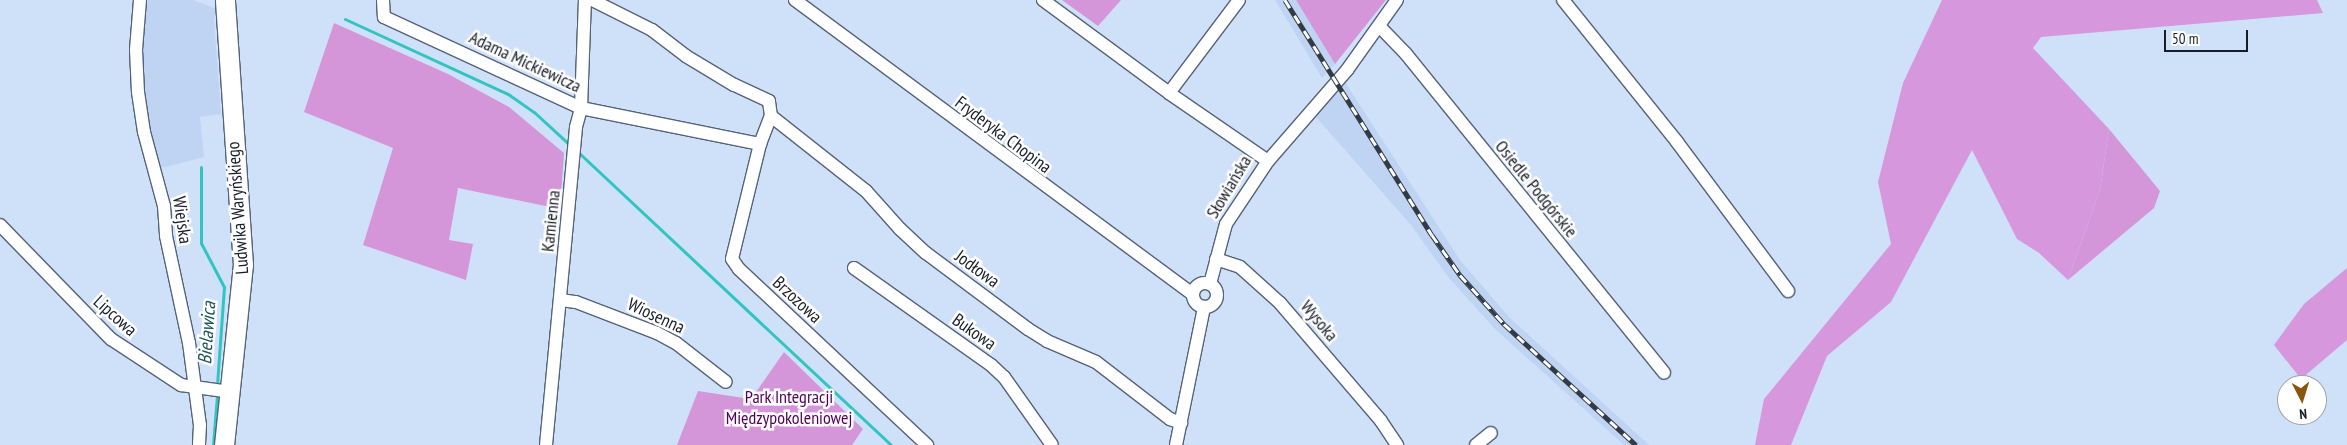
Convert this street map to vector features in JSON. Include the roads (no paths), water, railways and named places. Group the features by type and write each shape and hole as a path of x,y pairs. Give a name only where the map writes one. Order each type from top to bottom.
{"main road":[{"name":"Ludwika Waryńskiego","path":"224,445 220,391 243,256 228,75 225,0"}],"street":[{"name":"Wiejska","path":"140,0 136,50 138,92 144,132 164,206 166,236 190,344 200,426 198,445"},
{"name":"Adama Mickiewicza","path":"383,0 384,17 580,108 760,144"},
{"name":"Kamienna","path":"546,445 574,173 576,127 580,108 585,0"},
{"path":"592,0 652,30 686,56 734,85 764,97 769,101 771,116 760,144"},
{"name":"Fryderyka Chopina","path":"795,0 1193,294"},
{"name":"Słowiańska","path":"1043,0 1170,94 1268,161 1226,224 1216,259"},
{"path":"1170,94 1239,0"},
{"path":"1268,161 1380,27 1396,0"},
{"path":"1563,0 1677,142 1788,291"},
{"name":"Osiedle Podgórskie","path":"1380,27 1664,373"},
{"name":"Jodłowa","path":"771,116 866,191 900,229 926,253 1035,333 1096,362 1170,419 1181,423"},
{"name":"Brzozowa","path":"760,144 732,259 745,276 927,445"},
{"name":"Lipcowa","path":"0,225 110,339 172,381 194,388 220,391"},
{"path":"1210,284 1216,259"},
{"name":"Wysoka","path":"1216,259 1240,267 1280,303 1381,422 1397,445"},
{"name":"Bukowa","path":"854,268 991,365 1004,377 1052,445"},
{"path":"1210,284 1216,290 1216,298 1212,304 1204,307 1197,304 1193,294 1198,285 1210,284"},
{"name":"Wiosenna","path":"561,300 576,302 657,333 676,343 726,382"},
{"path":"1176,445 1204,307"},
{"path":"1476,445 1491,433"}],"waterway":[{"path":"345,19 508,94 534,112 571,146"},
{"path":"578,152 891,445"},
{"name":"Bielawica","path":"201,167 201,243 224,287 217,385"},
{"name":"Bielawica","path":"213,445 217,395"}],"railway":[{"path":"1285,0 1432,235 1460,275 1504,324 1636,445"}],"park label":[{"name":"Park Integracji Międzypokoleniowej","path":"789,408"}]}
